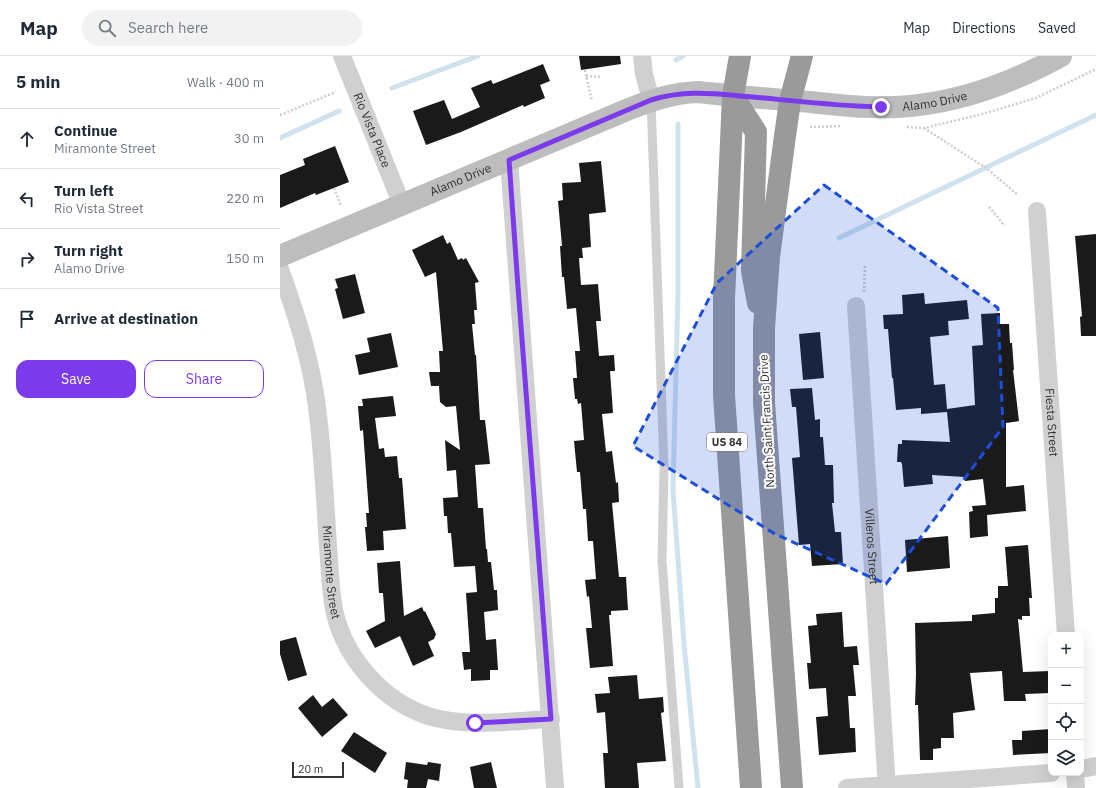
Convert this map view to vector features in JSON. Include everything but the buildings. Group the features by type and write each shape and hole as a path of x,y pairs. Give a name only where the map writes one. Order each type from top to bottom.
{"highway":[{"name":"US 84","path":"740,56 734,96 724,299 724,395 751,788"},
{"name":"North Saint Francis Drive","path":"792,788 764,403 764,328 769,257 790,101 802,56"},
{"path":"734,96 756,132 752,271 764,328"}],"street":[{"name":"Rio Vista Place","path":"342,56 402,205"},
{"path":"642,56 644,74 651,100"},
{"name":"Alamo Drive","path":"280,256 651,100 672,94 692,92 790,101 881,107 912,106 964,96 998,86 1061,56"},
{"path":"509,160 555,788"},
{"name":"Fiesta Street","path":"1037,211 1066,632"},
{"name":"Miramonte Street","path":"280,269 304,342 315,388 320,431 330,581 334,609 341,630 356,659 365,671 388,694 412,710 426,715 459,723 551,719"},
{"name":"Villeros Street","path":"860,301 886,786"},
{"path":"1084,768 1096,766"},
{"path":"847,788 1048,772"},
{"path":"1075,776 1076,788"}],"lane":[{"path":"651,100 664,468 662,561 679,788"}],"path":[{"path":"585,70 592,101"},
{"path":"586,76 600,77"},
{"path":"280,115 336,92"},
{"path":"924,128 986,168 1018,195"},
{"path":"334,188 341,206"},
{"path":"989,207 1005,226"},
{"path":"860,301 864,264"}],"highlighted area":[{"path":"824,185 998,308 1003,427 886,584 775,534 633,446 717,283"}],"waterway":[{"path":"392,88 478,56"},
{"path":"676,60 683,56"},
{"path":"280,138 339,111"},
{"path":"839,238 1096,115"},
{"path":"678,124 678,294 673,490 684,644 698,788"}],"route":[{"path":"475,723 551,719 509,160 651,100 672,94 698,92 845,106 881,107"}]}
